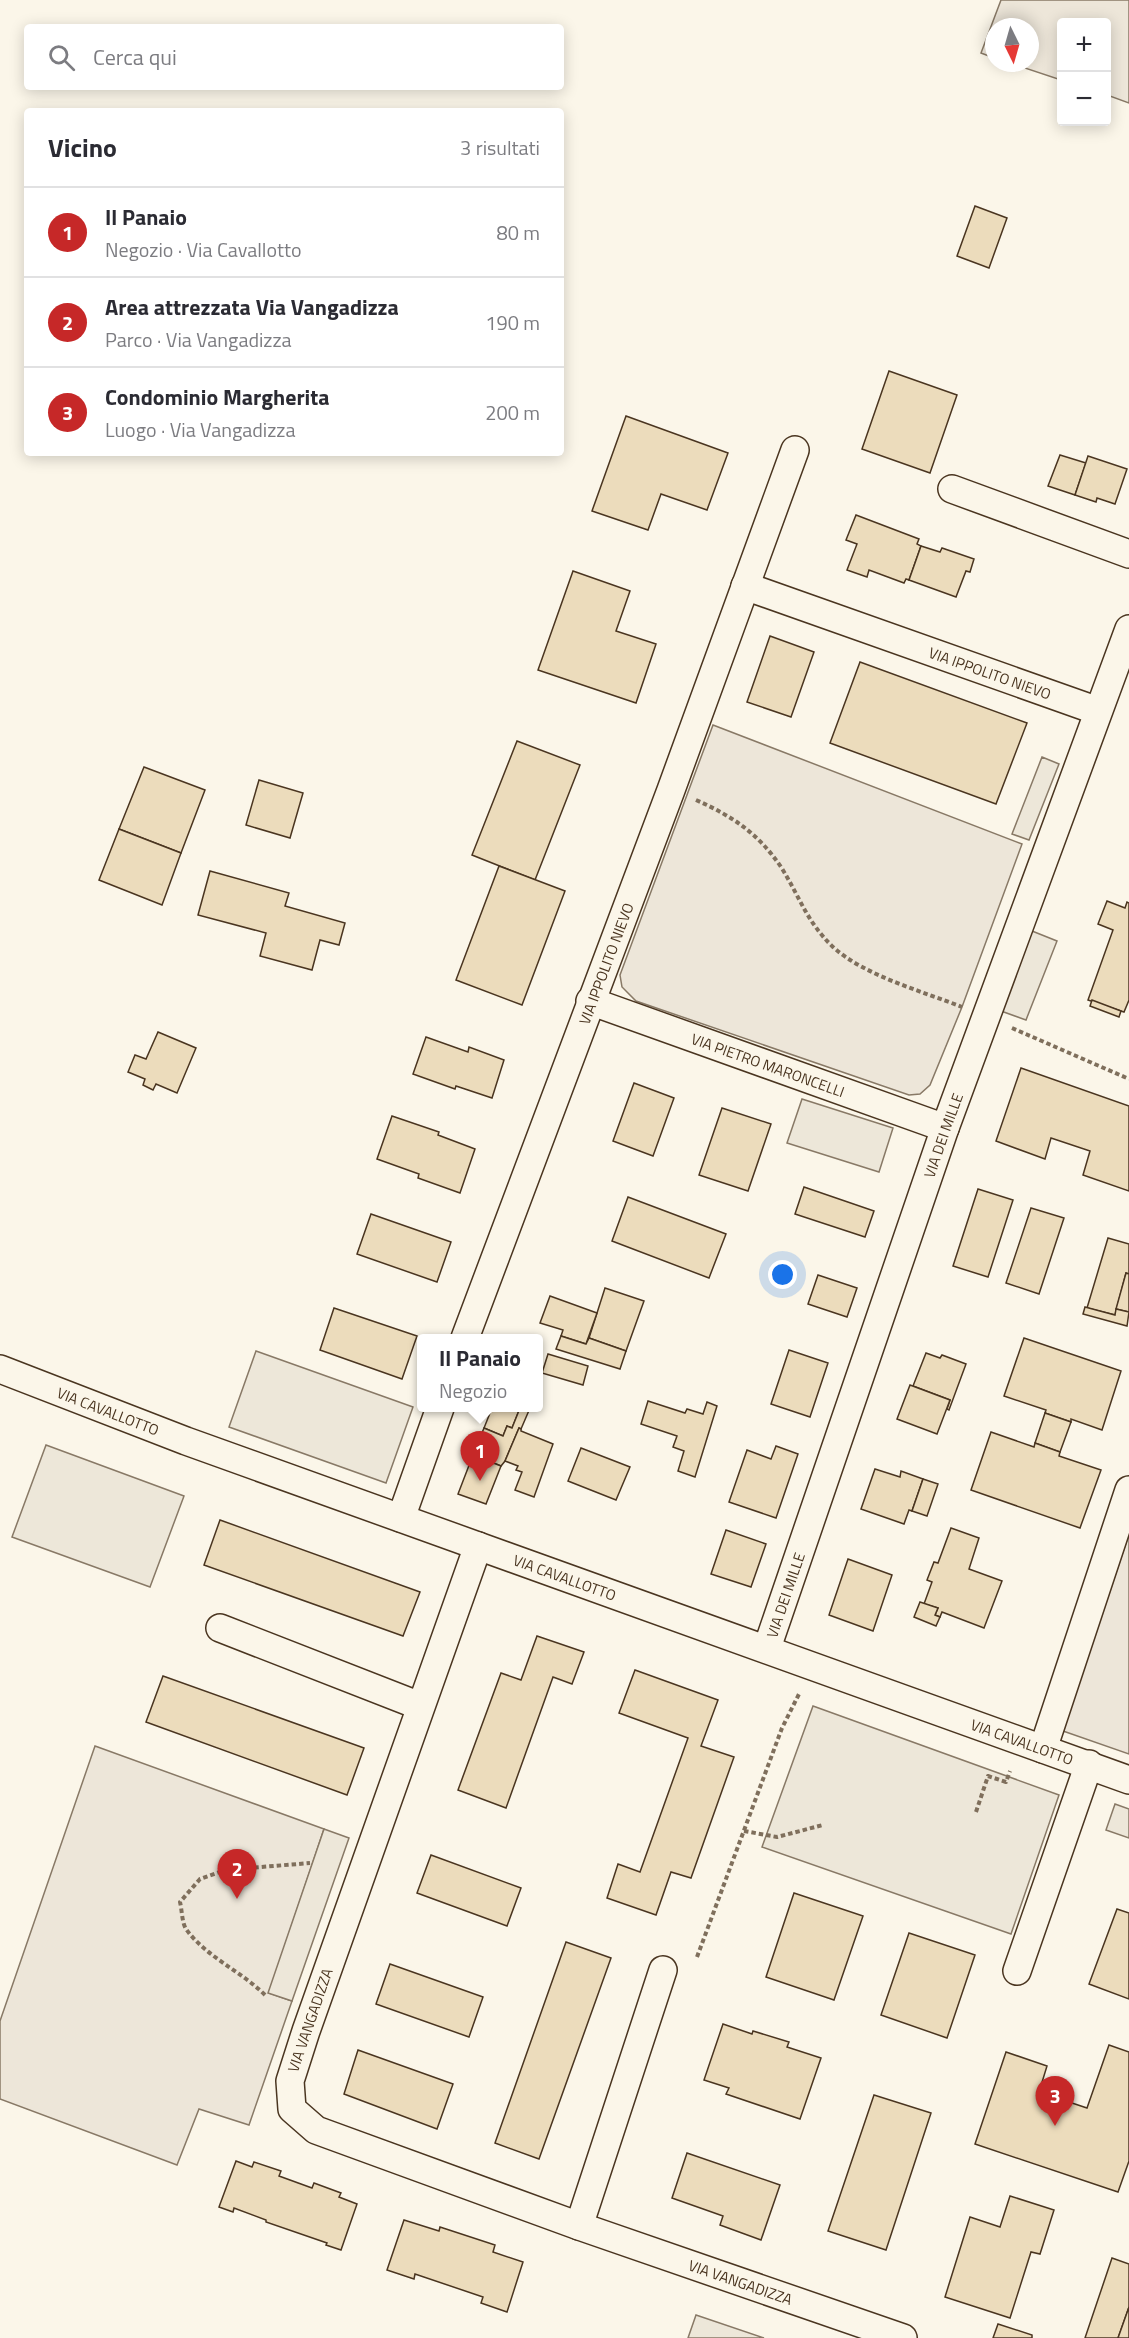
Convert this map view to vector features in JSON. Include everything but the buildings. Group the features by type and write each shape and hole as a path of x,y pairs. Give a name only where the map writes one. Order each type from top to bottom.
{"street":[{"name":"VIA IPPOLITO NIEVO","path":"466,1334 671,790 795,450"},
{"path":"952,489 1129,554"},
{"name":"VIA IPPOLITO NIEVO","path":"745,586 1098,711"},
{"name":"VIA DEI MILLE","path":"767,1648 945,1128 1098,711 1119,689 1129,628"},
{"name":"VIA PIETRO MARONCELLI","path":"590,1001 945,1128"},
{"name":"VIA CAVALLOTTO","path":"0,1369 186,1441 1129,1780"},
{"path":"401,1518 438,1412"},
{"path":"1043,1749 1129,1490"},
{"name":"VIA VANGADIZZA","path":"478,1546 290,2081 292,2109 316,2130 579,2226 903,2338"},
{"path":"220,1628 420,1706"},
{"path":"1017,1971 1089,1764"},
{"path":"579,2226 663,1970"}],"path":[{"path":"686,795 736,820 760,841 781,867 812,925 835,948 863,966 966,1008"},
{"path":"1005,1025 1129,1079"},
{"path":"697,1957 782,1728 801,1689"},
{"path":"976,1812 988,1776 1006,1782 1010,1771"},
{"path":"744,1831 777,1837 824,1825"},
{"path":"265,1995 212,1954 185,1928 180,1902 200,1879 225,1870 310,1863"}],"shaded area":[{"path":"1001,0 1129,0 1129,103 1111,96 1111,18 1057,18 1057,79 1037,72 1039,72 1039,18 994,18"},
{"path":"985,42 985,55 981,53"},
{"path":"713,725 1022,844 962,1007 930,1085 920,1094 909,1095 636,1001 622,987 620,975"},
{"path":"1042,757 1059,764 1029,840 1012,834"},
{"path":"1032,931 1057,941 1026,1020 1001,1011"},
{"path":"802,1099 893,1128 879,1172 787,1143"},
{"path":"256,1351 413,1407 386,1483 229,1427"},
{"path":"46,1445 184,1496 150,1587 12,1537"},
{"path":"1129,1534 1129,1754 1063,1731"},
{"path":"813,1706 1059,1795 1011,1934 762,1847"},
{"path":"95,1746 324,1829 269,1993 292,2001 249,2125 199,2109 177,2165 0,2099 0,2021"},
{"path":"1115,1804 1129,1809 1129,1838 1106,1830"},
{"path":"324,1829 349,1838 292,2001 268,1993"},
{"path":"696,2315 764,2338 688,2338"}],"place":[{"name":"Il Panaio","path":"480,1481"},
{"name":"Area attrezzata Via Vangadizza","path":"237,1899"},
{"name":"Condominio Margherita","path":"1055,2126"}]}
